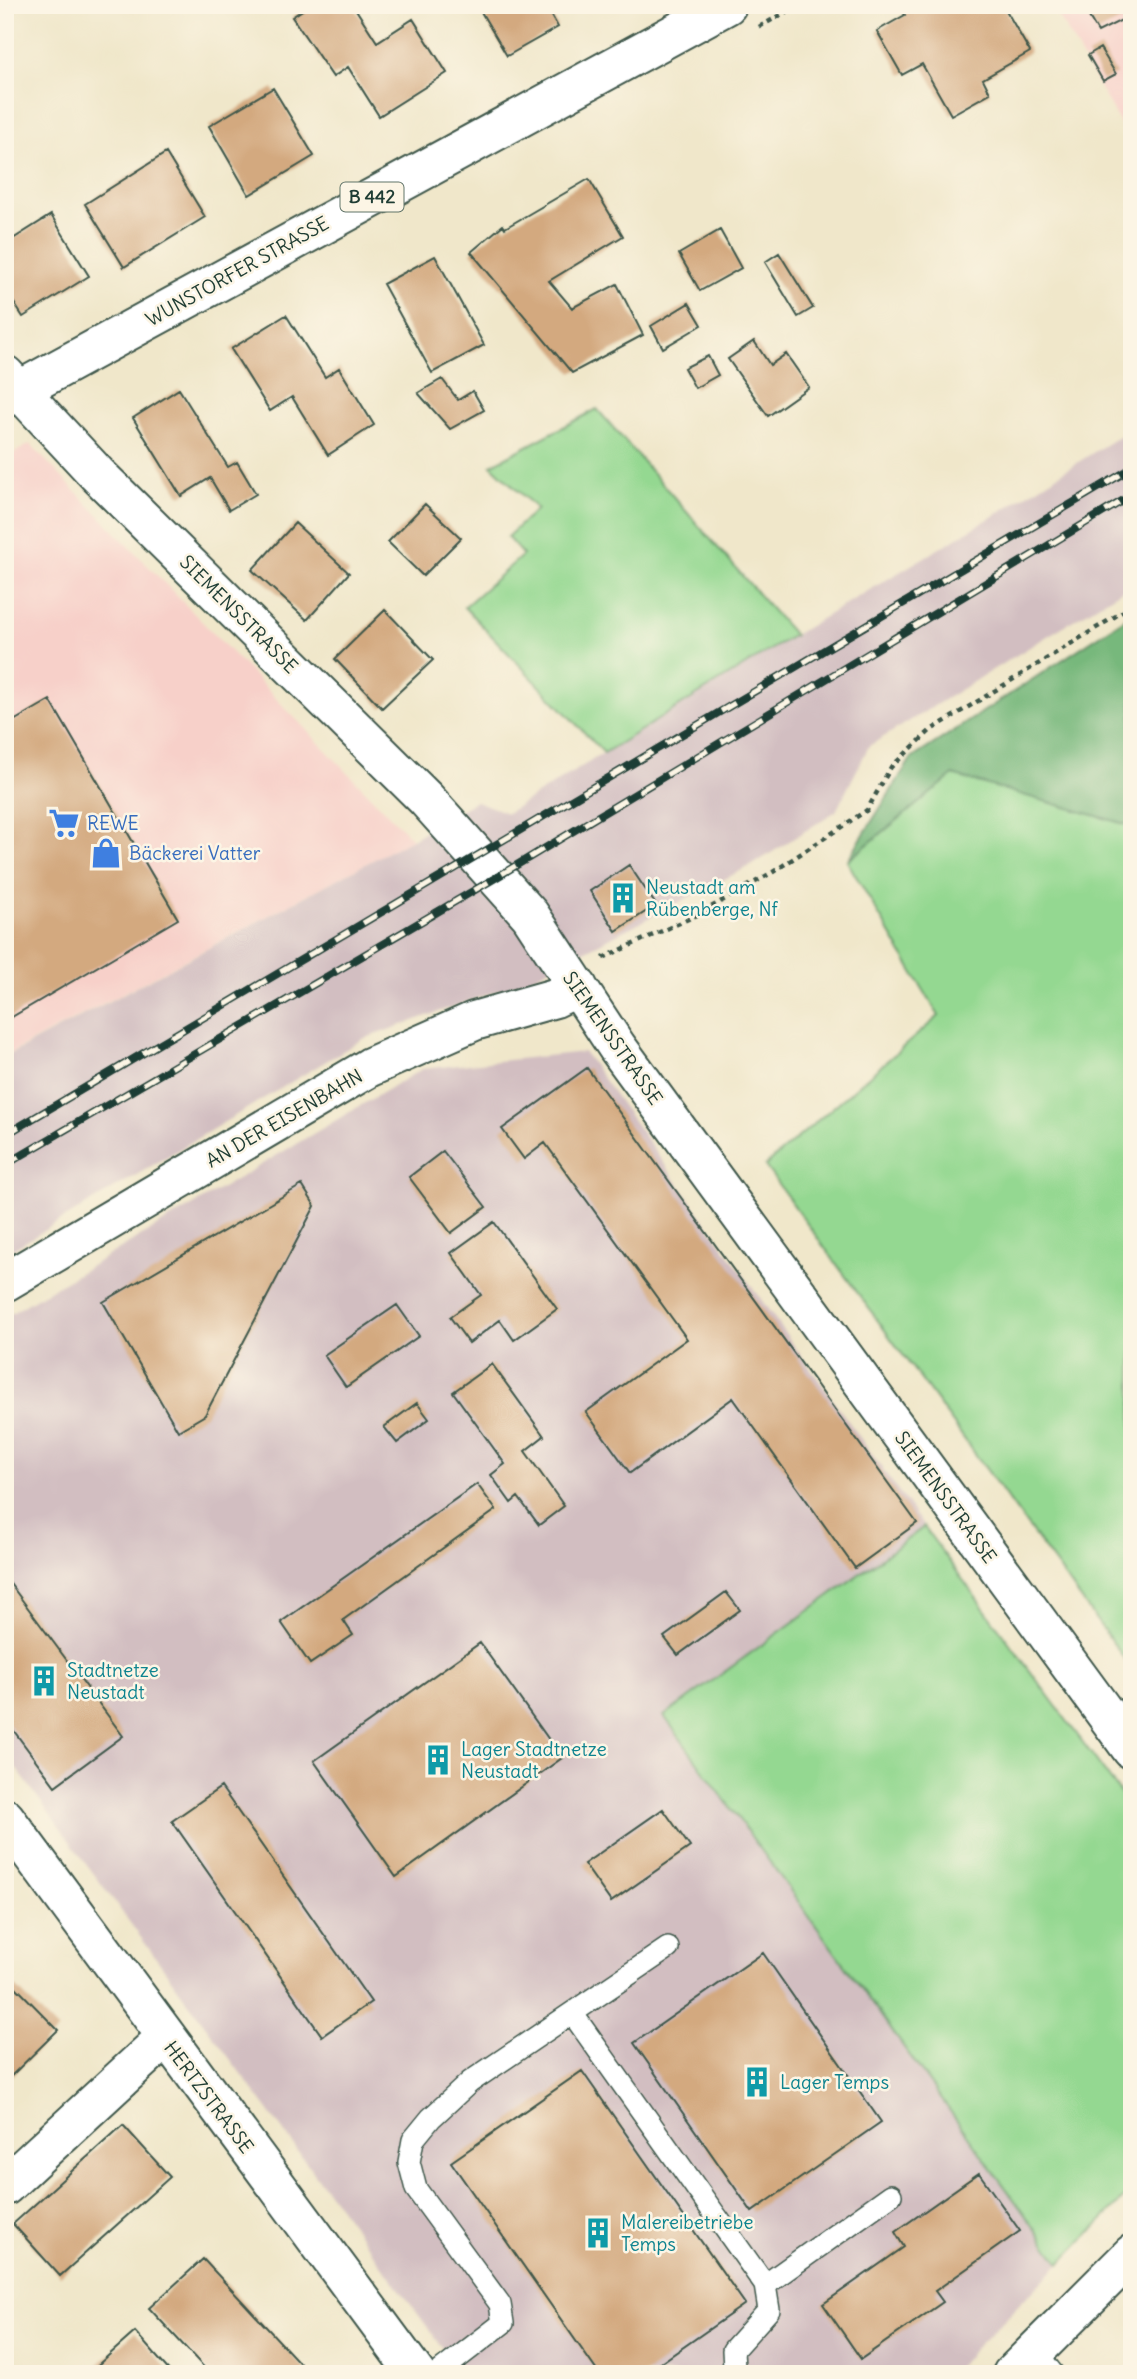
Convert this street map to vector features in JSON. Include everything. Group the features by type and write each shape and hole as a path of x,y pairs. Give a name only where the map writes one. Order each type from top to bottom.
{"street":[{"name":"WUNSTORFER STRASSE","path":"10,388 727,5"},
{"name":"SIEMENSSTRASSE","path":"10,388 426,799 530,915 617,1047 1132,1750"},
{"name":"AN DER EISENBAHN","path":"5,1282 370,1067 474,1021 555,998 573,980"},
{"name":"HERTZSTRASSE","path":"5,1818 400,2368"},
{"path":"5,2186 165,2038"},
{"path":"1033,2366 1132,2254"}],"lane":[{"path":"437,2374 503,2323 500,2304 416,2189 409,2162 413,2140 431,2118 470,2082 668,1948"},
{"path":"572,2013 765,2285 769,2310 733,2350 734,2368 738,2374"},
{"path":"765,2285 891,2195"}],"path":[{"path":"573,980 773,872 867,810 891,767 931,730 1132,606"}],"shaded area":[{"path":"1052,5 1132,5 1132,144"},
{"path":"1132,428 1132,584 869,746 836,811 754,864 525,981 363,1039 5,1254 5,1057 412,839 476,801 507,813 794,635 987,520"},
{"path":"30,444 412,839 5,1056 5,458"},
{"path":"584,1052 924,1527 665,1717 1060,2263 950,2374 462,2374 5,1753 5,1317 422,1069"}],"green space":[{"path":"597,409 794,635 604,753 464,607 523,555 507,537 537,509 491,465"},
{"path":"1132,614 1132,826 953,775 847,861 911,759"},
{"path":"953,775 1132,826 1132,1669 765,1166 939,1016 847,861"},
{"path":"924,1527 1132,1809 1132,2190 1060,2263 664,1716"}],"building":[{"path":"310,5 353,5 377,42 413,19 447,73 379,116 348,67 333,77 292,17"},
{"path":"477,5 546,5 558,27 507,56"},
{"path":"899,5 1003,5 1030,52 983,79 990,93 951,115 922,64 902,75 877,31 905,15"},
{"path":"1082,5 1132,5 1132,15 1098,32"},
{"path":"1100,48 1116,74 1103,81 1088,55"},
{"path":"273,88 314,156 249,195 209,126"},
{"path":"166,153 205,217 124,267 85,204"},
{"path":"589,179 623,236 549,281 572,308 617,284 643,335 572,373 471,252 503,225 505,228"},
{"path":"51,215 89,276 23,317 5,289 5,244"},
{"path":"720,230 741,268 700,291 679,254"},
{"path":"779,253 813,308 798,317 765,262"},
{"path":"435,256 484,345 432,373 383,284"},
{"path":"689,303 702,325 663,348 651,326"},
{"path":"286,315 325,377 339,368 374,425 328,455 292,397 270,411 231,349"},
{"path":"754,341 770,365 786,354 809,387 768,416 728,359"},
{"path":"708,356 718,375 695,388 684,368"},
{"path":"442,379 458,400 473,391 484,410 450,429 418,393"},
{"path":"179,389 228,467 237,462 256,494 229,510 210,478 181,496 133,418"},
{"path":"425,504 461,538 423,576 388,542"},
{"path":"295,523 349,573 307,620 252,570"},
{"path":"385,610 433,660 382,708 335,659"},
{"name":"REWE","path":"50,700 178,919 5,1021 5,726"},
{"name":"Neustadt am Rübenberge, Nf","path":"629,865 656,905 616,931 590,891"},
{"path":"587,1068 917,1523 855,1568 733,1398 630,1473 586,1412 687,1339 545,1143 524,1159 502,1129"},
{"path":"443,1151 486,1207 451,1233 409,1177"},
{"path":"302,1185 315,1206 205,1415 178,1431 103,1302"},
{"path":"494,1222 557,1309 514,1340 500,1320 469,1343 450,1317 481,1295 451,1253"},
{"path":"397,1305 419,1336 346,1387 324,1355"},
{"path":"492,1364 544,1436 525,1451 564,1506 539,1525 518,1497 511,1503 491,1475 505,1464 453,1392"},
{"path":"417,1403 429,1419 397,1443 384,1427"},
{"path":"477,1484 496,1510 343,1620 353,1635 310,1664 281,1622"},
{"name":"Stadtnetze Neustadt","path":"5,1577 123,1736 55,1786 5,1719"},
{"path":"726,1592 740,1610 678,1655 664,1637"},
{"name":"Lager Stadtnetze Neustadt","path":"480,1643 562,1758 396,1877 314,1761"},
{"path":"221,1787 371,2002 322,2036 172,1821"},
{"path":"663,1809 690,1847 611,1902 584,1864"},
{"name":"Lager Temps","path":"763,1953 881,2122 752,2212 634,2043"},
{"path":"5,1976 58,2030 5,2082"},
{"name":"Malereibetriebe Temps","path":"582,2071 745,2304 645,2374 599,2374 451,2162"},
{"path":"123,2125 170,2177 60,2276 13,2224"},
{"path":"979,2173 1020,2231 935,2291 943,2302 861,2359 823,2304 904,2247 895,2232"},
{"path":"203,2259 307,2371 305,2374 210,2374 149,2308"},
{"path":"135,2332 172,2374 88,2374 100,2363"}],"railway":[{"path":"5,1135 1132,468"},
{"path":"5,1165 497,877 1132,495"}],"place":[{"name":"REWE","path":"64,823"},
{"name":"Bäckerei Vatter","path":"106,853"},
{"name":"Neustadt am Rübenberge, Nf","path":"623,898"},
{"name":"Stadtnetze Neustadt","path":"44,1681"},
{"name":"Lager Stadtnetze Neustadt","path":"438,1760"},
{"name":"Lager Temps","path":"757,2082"},
{"name":"Malereibetriebe Temps","path":"598,2233"}]}
